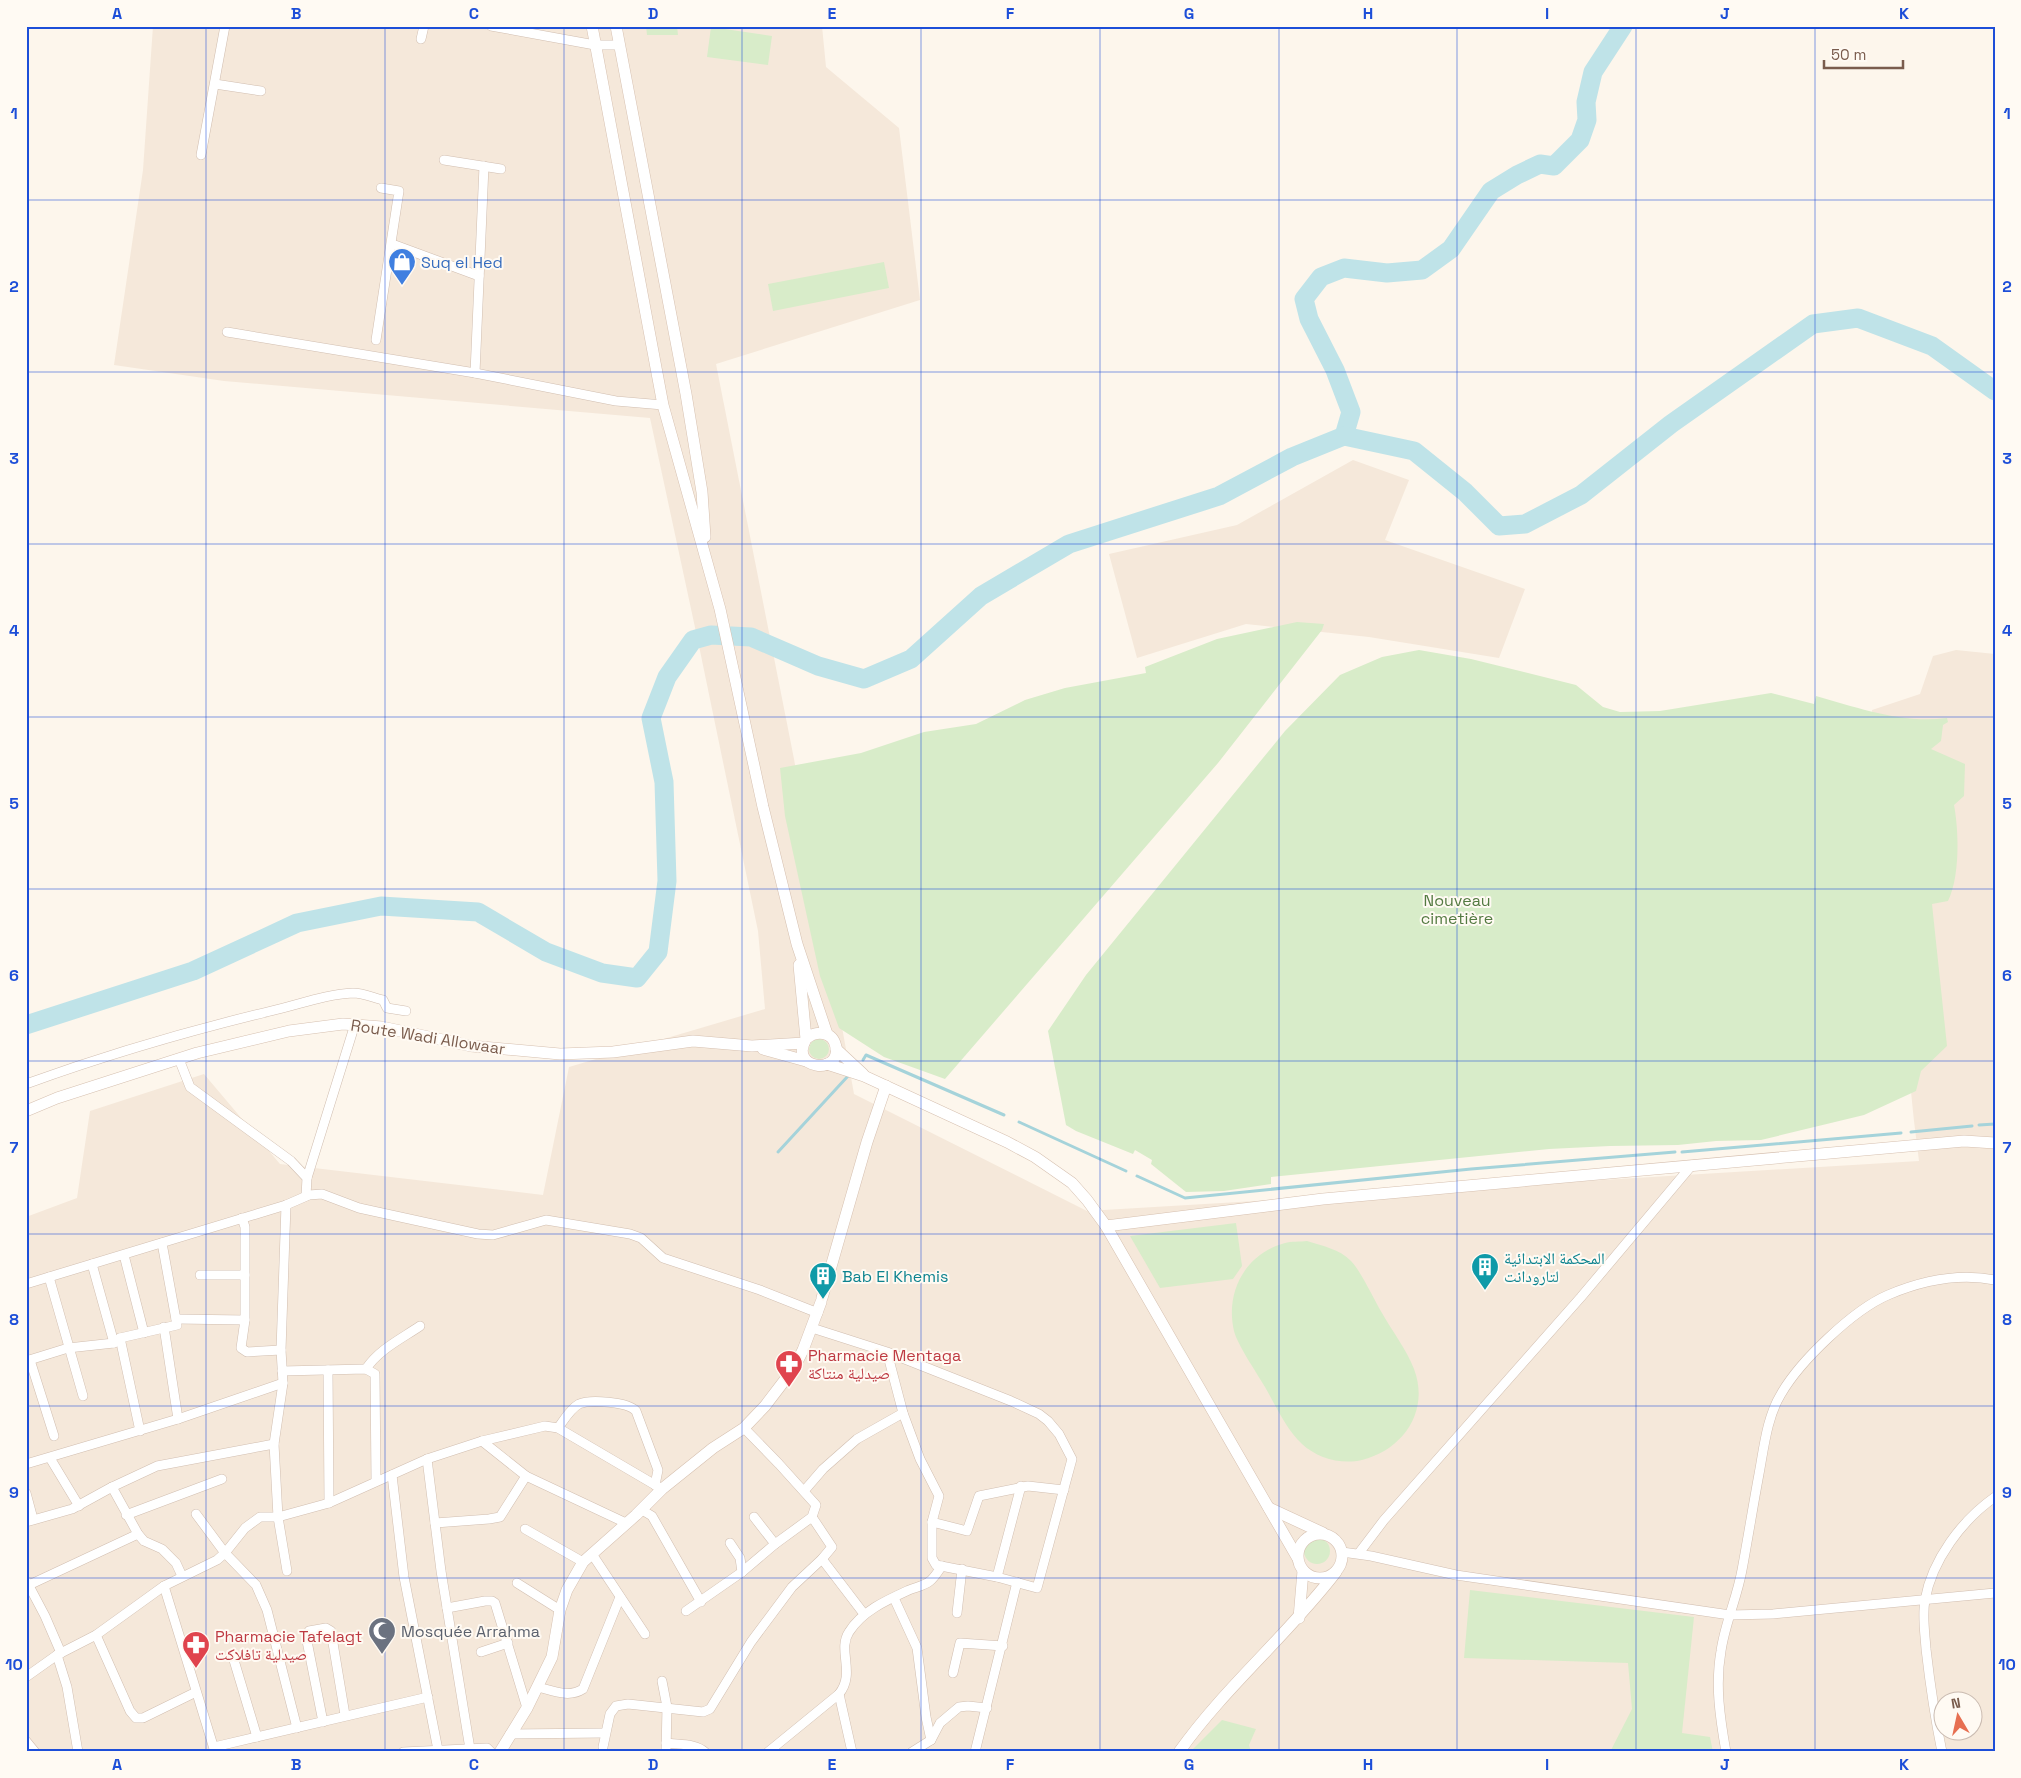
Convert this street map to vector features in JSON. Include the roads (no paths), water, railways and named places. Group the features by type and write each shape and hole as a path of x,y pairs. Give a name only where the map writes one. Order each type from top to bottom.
{"street":[{"path":"201,155 226,26"},
{"path":"421,39 424,26"},
{"path":"491,26 595,45 620,45"},
{"path":"592,26 663,404 686,494 707,556 797,944 826,1034 835,1042 835,1057 827,1064"},
{"path":"616,26 686,394 702,492 707,556"},
{"path":"215,84 261,91"},
{"path":"444,160 502,169"},
{"path":"475,373 484,166"},
{"path":"376,340 399,191 381,188"},
{"path":"392,244 479,276"},
{"path":"227,332 475,373 616,402 663,404"},
{"path":"797,944 805,1041 802,1052 806,1060 816,1066 827,1064 864,1076 1007,1142 1052,1167 1072,1183 1087,1200 1106,1226 1297,1557 1303,1571 1299,1618"},
{"path":"26,1084 78,1065 151,1043 330,996 355,993 383,1000 387,1008 406,1010"},
{"name":"Route Wadi Allowaar","path":"26,1111 57,1098 180,1059 289,1031 343,1024 382,1027 471,1046 560,1054 613,1052 692,1041 752,1046 806,1060"},
{"path":"306,1196 307,1178 355,1024"},
{"path":"805,1041 815,1033 826,1034"},
{"name":"Route Wadi Allowaar","path":"752,1046 805,1041"},
{"path":"836,1049 864,1076"},
{"path":"180,1059 190,1087 292,1160 307,1178"},
{"path":"500,1752 527,1708 552,1657 560,1610 567,1590 583,1562 642,1510 658,1487 744,1428 765,1406 794,1368 821,1304 867,1142 886,1086"},
{"path":"1106,1226 1323,1199 1964,1141 1995,1143"},
{"path":"1359,1554 1384,1520 1581,1297 1692,1165"},
{"path":"26,1284 286,1205 306,1196 322,1194 359,1208 487,1235 546,1220 630,1234 641,1238 663,1258 760,1290 821,1304"},
{"path":"286,1205 281,1350 283,1383 274,1444 278,1517 287,1571"},
{"path":"242,1218 245,1228 245,1320 241,1342 242,1350 247,1352 281,1350"},
{"path":"54,1436 28,1360 68,1348 117,1340 177,1325 162,1243"},
{"path":"124,1255 144,1333"},
{"path":"92,1264 117,1340 140,1431"},
{"path":"200,1275 245,1275"},
{"path":"49,1277 83,1396"},
{"path":"1726,1752 1718,1695 1721,1650 1742,1570 1766,1438 1781,1394 1800,1368 1822,1344 1848,1320 1886,1295 1926,1282 1954,1278 1995,1280"},
{"path":"176,1319 245,1320"},
{"path":"366,1369 371,1360 386,1348 420,1326"},
{"path":"164,1327 178,1419"},
{"path":"812,1328 888,1352 1011,1401 1039,1414 1048,1421 1072,1455 1072,1462 1036,1588 997,1577 936,1565 932,1558 932,1522 939,1496 920,1459 903,1413 888,1352"},
{"path":"282,1371 366,1369 374,1374 376,1481"},
{"path":"328,1370 328,1503"},
{"path":"26,1464 140,1431 283,1383"},
{"path":"558,1428 573,1408 585,1402 621,1403 633,1407 658,1470 658,1487"},
{"path":"804,1491 823,1469 857,1439 903,1413"},
{"path":"26,1677 59,1654 96,1635 164,1586 182,1576 208,1566 225,1554 245,1528 260,1517 278,1517 328,1503 427,1458 545,1426 558,1428 658,1487"},
{"path":"686,1611 742,1572 775,1544 812,1517 816,1506 744,1428"},
{"path":"482,1442 526,1476 626,1523"},
{"path":"26,1493 30,1520 79,1506 112,1487 157,1466 274,1444"},
{"path":"50,1458 79,1506"},
{"path":"427,1458 447,1608 470,1749"},
{"path":"392,1475 404,1577 428,1697 443,1750"},
{"path":"435,1522 500,1517 526,1476"},
{"path":"126,1515 222,1479"},
{"path":"932,1522 967,1531 978,1497 1021,1486 1040,1486 1064,1490"},
{"path":"997,1577 1021,1486"},
{"path":"112,1487 138,1534 144,1541 162,1549 176,1563 182,1576"},
{"path":"1942,1752 1929,1675 1924,1616 1925,1600 1930,1580 1943,1554 1961,1528 1981,1506 1995,1497"},
{"path":"1179,1752 1210,1714 1299,1618 1336,1572 1342,1560 1342,1552 1334,1539 1269,1508"},
{"path":"642,1510 652,1516 701,1602"},
{"path":"196,1514 225,1554 256,1585 267,1610 297,1728"},
{"path":"754,1517 775,1544"},
{"path":"603,1747 610,1714 616,1706 628,1704 703,1712 710,1709 751,1642 792,1587 832,1547 812,1517"},
{"path":"525,1529 583,1562"},
{"path":"78,1752 67,1687 59,1654 45,1616 28,1583 138,1534"},
{"path":"1297,1557 1303,1541 1310,1536 1318,1534 1327,1535"},
{"path":"730,1543 740,1558 742,1572"},
{"path":"1342,1552 1456,1575 1730,1615 1772,1614 1995,1593"},
{"path":"592,1554 644,1634"},
{"path":"822,1559 864,1614"},
{"path":"768,1752 845,1687 848,1679 847,1635 864,1614 930,1580 942,1566"},
{"path":"957,1613 962,1569"},
{"path":"1303,1571 1310,1576 1320,1579 1336,1572"},
{"path":"975,1752 1018,1582"},
{"path":"517,1583 560,1610"},
{"path":"164,1586 215,1749 345,1715 428,1697"},
{"path":"538,1687 563,1694 573,1694 583,1689 620,1597"},
{"path":"894,1598 917,1648 931,1740"},
{"path":"447,1608 492,1601 495,1603 527,1708"},
{"path":"323,1722 306,1636 309,1631 326,1628 331,1631 345,1715"},
{"path":"96,1635 130,1711 136,1718 143,1718 196,1692"},
{"path":"481,1652 508,1643"},
{"path":"954,1673 960,1643 1003,1646"},
{"path":"233,1657 257,1737"},
{"path":"662,1681 668,1707 666,1747 694,1746 705,1752"},
{"path":"839,1694 852,1752"},
{"path":"912,1752 931,1740 940,1723 959,1706 987,1708"},
{"path":"510,1734 605,1733"},
{"path":"26,1741 35,1752"},
{"path":"403,1752 487,1748 491,1752"}],"waterway":[{"path":"1344,436 1351,412 1335,370 1309,319 1304,299 1321,277 1344,268 1387,273 1422,270 1451,249 1491,191 1540,164 1554,166 1580,140 1587,120 1586,102 1593,72 1623,26"},
{"path":"26,1025 193,971 297,923 381,906 478,912 546,952 602,973 637,978 658,952 667,881 664,782 651,718 667,677 693,640 711,635 751,637 818,666 864,679 911,659 981,596 1069,544 1219,496 1292,457 1344,436 1414,451 1465,492 1499,526 1525,524 1581,495 1671,424 1813,324 1858,318 1932,346 1995,391"},
{"path":"863,1060 866,1055 1004,1115"},
{"path":"778,1152 848,1076"},
{"path":"1019,1122 1126,1171"},
{"path":"1979,1125 1995,1124"},
{"path":"1911,1132 1972,1126"},
{"path":"1682,1152 1901,1133"},
{"path":"1137,1176 1185,1198 1471,1169 1675,1152"}],"place":[{"name":"Suq el Hed","path":"402,286"},
{"name":"المحكمة الابتدائية لتارودانت","path":"1485,1291"},
{"name":"Bab El Khemis","path":"823,1300"},
{"name":"Pharmacie Mentaga صيدلية منتاكة","path":"789,1388"},
{"name":"Mosquée Arrahma","path":"382,1655"},
{"name":"Pharmacie Tafelagt صيدلية تافلاكت","path":"196,1669"}],"park label":[{"name":"Nouveau cimetière","path":"1457,909"}]}
